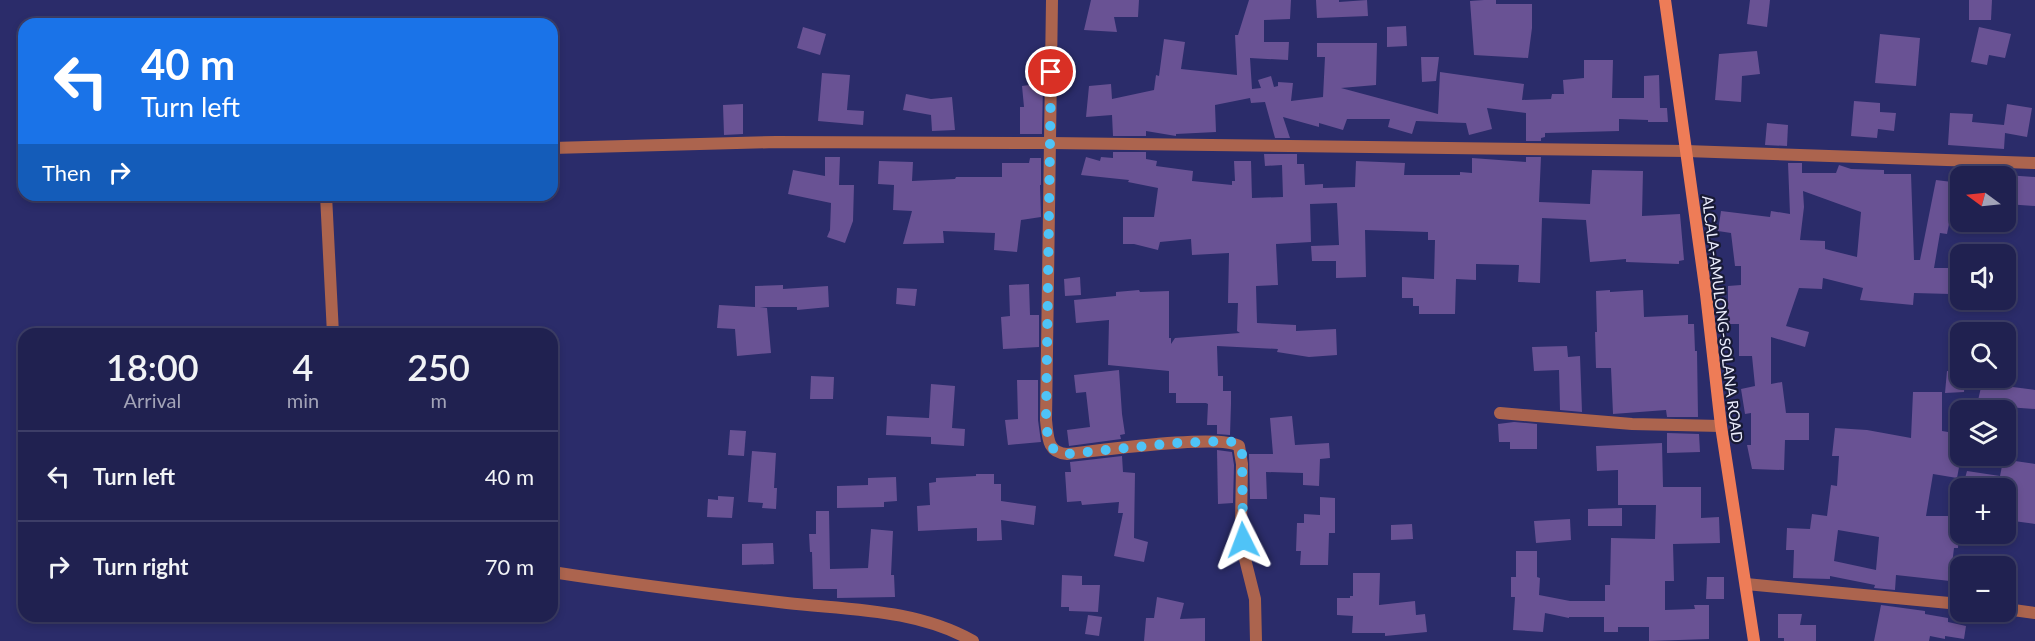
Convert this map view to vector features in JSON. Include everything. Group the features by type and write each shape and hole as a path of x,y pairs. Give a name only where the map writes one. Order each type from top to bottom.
{"main road":[{"name":"ALCALA-AMULONG-SOLANA ROAD","path":"1665,0 1721,426 1754,641"}],"street":[{"path":"1052,0 1046,420 1050,447 1054,452 1067,454 1175,443 1225,441 1234,442 1239,446 1242,464 1241,526 1244,555 1255,599 1256,641"},
{"path":"558,148 776,142 1050,143 1686,151 2035,163"},
{"path":"326,201 333,328"},
{"path":"1500,413 1632,424 1721,426"},
{"path":"558,573 672,590 791,604 880,611 923,620 974,641"},
{"path":"1746,584 1950,603"},
{"path":"2016,610 2035,613"}],"building":[{"path":"1091,0 1139,0 1138,17 1114,17 1117,32 1084,30"},
{"path":"1249,0 1291,0 1290,19 1264,20 1264,42 1289,42 1288,60 1250,58 1252,89 1261,88 1258,80 1271,76 1274,87 1278,86 1278,82 1293,83 1291,101 1323,97 1325,57 1317,57 1317,43 1377,43 1376,85 1341,88 1438,114 1440,72 1524,84 1522,100 1551,99 1552,94 1564,94 1563,80 1584,78 1584,60 1613,60 1612,98 1644,98 1644,76 1659,75 1660,108 1667,108 1668,122 1619,119 1619,131 1545,133 1541,141 1526,141 1526,113 1487,108 1492,129 1469,135 1466,123 1416,121 1412,134 1388,127 1390,119 1347,119 1343,130 1319,123 1319,127 1283,117 1290,138 1275,138 1265,102 1251,103 1250,98 1215,105 1216,132 1176,134 1176,136 1146,131 1146,136 1113,136 1112,115 1086,117 1089,86 1111,84 1112,99 1154,90 1156,75 1159,76 1164,39 1185,42 1181,69 1237,75 1235,35 1238,35"},
{"path":"1316,0 1339,0 1339,2 1367,0 1368,16 1317,18"},
{"path":"1496,0 1496,4 1532,4 1528,58 1474,55 1470,1"},
{"path":"1750,0 1770,0 1767,27 1747,24"},
{"path":"1969,0 1992,0 1991,20 1969,20"},
{"path":"1406,26 1407,46 1387,47 1387,27"},
{"path":"803,27 826,34 820,55 797,48"},
{"path":"1979,27 2011,34 2005,58 1989,55 1987,65 1971,62"},
{"path":"1880,34 1920,38 1916,86 1875,83"},
{"path":"1757,51 1760,74 1742,76 1741,102 1715,100 1719,54"},
{"path":"1421,57 1439,57 1436,81 1422,82"},
{"path":"822,73 850,75 847,110 864,111 863,125 818,121"},
{"path":"1043,83 1042,134 1020,134 1020,107 1024,107 1022,86"},
{"path":"906,94 931,99 952,97 955,130 932,131 931,115 903,110"},
{"path":"1854,101 1880,103 1880,112 1896,113 1894,131 1878,129 1877,138 1851,136"},
{"path":"743,104 743,134 724,135 723,105"},
{"path":"2007,104 2032,108 2027,137 2005,133 2004,149 1948,145 1950,113 1973,114 1972,122 2004,125"},
{"path":"1767,123 1788,125 1787,146 1765,145"},
{"path":"1113,152 1146,152 1146,159 1157,161 1156,166 1193,171 1192,181 1232,185 1232,181 1235,181 1234,161 1251,161 1252,198 1283,197 1282,165 1265,166 1264,154 1297,154 1297,164 1304,164 1305,185 1323,184 1323,188 1355,187 1356,161 1405,163 1404,175 1460,175 1460,172 1472,173 1472,158 1526,162 1526,157 1541,157 1539,202 1590,204 1592,170 1643,171 1642,216 1680,214 1684,260 1679,261 1679,264 1626,262 1626,259 1590,262 1586,220 1542,218 1540,283 1518,282 1519,265 1476,264 1476,280 1456,279 1455,314 1419,314 1419,306 1413,306 1413,298 1402,298 1402,277 1434,279 1435,240 1428,240 1428,232 1365,230 1366,277 1336,278 1336,261 1312,261 1311,246 1339,245 1337,203 1310,204 1311,242 1276,244 1278,285 1256,286 1257,323 1296,325 1296,331 1336,329 1337,355 1309,357 1277,352 1278,349 1217,346 1218,376 1223,376 1223,391 1231,391 1231,404 1230,435 1217,434 1217,425 1207,425 1208,404 1176,403 1176,393 1169,393 1169,371 1108,365 1109,320 1076,323 1074,300 1116,296 1116,292 1169,291 1171,344 1175,338 1240,333 1237,331 1238,303 1228,303 1229,253 1192,255 1191,239 1160,242 1158,250 1134,244 1123,244 1123,217 1154,217 1158,188 1128,182 1129,180 1081,175 1086,157 1100,161 1101,157 1113,158"},
{"path":"825,157 840,157 839,185 854,185 853,221 845,243 827,237 830,230 831,203 788,194 793,170 825,176"},
{"path":"1030,158 1041,158 1041,217 1021,220 1017,252 994,250 995,233 943,231 944,243 903,244 912,211 893,210 894,185 878,184 879,161 913,162 912,181 955,179 956,177 1002,177 1002,163 1029,163"},
{"path":"1788,163 1802,163 1802,173 1836,173 1839,165 1851,169 1884,170 1884,174 1911,174 1914,260 1920,260 1936,180 1950,182 1950,218 1947,234 1940,233 1934,268 1950,268 1950,294 1914,293 1913,305 1860,300 1863,288 1823,278 1822,289 1799,288 1786,326 1809,332 1805,347 1771,337 1771,384 1782,382 1786,413 1809,413 1809,440 1785,440 1784,470 1752,469 1747,445 1751,445 1751,413 1745,414 1741,389 1755,386 1752,356 1739,356 1739,324 1728,324 1728,286 1741,285 1741,266 1735,266 1731,233 1718,231 1721,211 1770,217 1771,211 1790,214","holes":["1803,191 1861,212 1857,257 1825,249 1825,241 1800,240 1804,207"]},
{"path":"2016,176 2035,177 2035,206 2016,205"},
{"path":"1080,277 1081,295 1065,296 1064,279"},
{"path":"1029,284 1030,315 1039,315 1039,347 1003,349 1001,317 1010,316 1009,285"},
{"path":"783,285 783,289 828,286 829,307 797,310 797,307 760,307 767,308 771,353 737,356 735,329 717,328 719,305 755,307 755,286"},
{"path":"897,288 917,289 915,306 896,304"},
{"path":"1610,290 1610,292 1643,290 1644,317 1688,315 1688,324 1694,324 1695,351 1697,351 1698,417 1667,417 1666,410 1613,414 1611,368 1596,368 1595,332 1597,332 1596,291"},
{"path":"1567,346 1568,357 1580,356 1582,412 1560,410 1559,370 1534,371 1532,347"},
{"path":"1119,370 1125,434 1120,435 1121,439 1069,446 1067,430 1090,427 1086,392 1076,393 1074,375"},
{"path":"1947,371 1950,371 1950,388 1964,388 1964,392 1945,393"},
{"path":"811,376 834,377 833,399 810,399"},
{"path":"1017,380 1038,380 1038,420 1041,442 1008,445 1005,420 1018,419"},
{"path":"931,384 955,386 952,428 965,429 964,446 931,444 931,437 886,435 887,416 929,418"},
{"path":"2016,387 2035,390 2035,409 2016,408 2016,400 1978,400 1981,388"},
{"path":"1913,392 1942,392 1942,431 1950,432 1950,466 1959,466 1957,478 1933,474 1926,516 1950,516 1950,544 1958,544 1958,548 1954,548 1953,556 1950,556 1950,581 1896,575 1895,590 1874,588 1875,585 1830,576 1830,579 1793,578 1794,550 1786,550 1787,528 1810,529 1812,514 1827,516 1831,485 1837,486 1839,456 1832,456 1835,428 1867,430 1911,438","holes":["1838,530 1879,537 1876,570 1834,561"]},
{"path":"1292,416 1295,445 1329,443 1330,458 1320,459 1319,486 1303,485 1303,473 1266,472 1267,499 1250,499 1249,454 1273,454 1270,418"},
{"path":"1514,422 1537,424 1537,449 1510,449 1510,442 1499,442 1498,424"},
{"path":"730,430 746,431 744,456 728,455"},
{"path":"1667,433 1699,434 1700,452 1667,453"},
{"path":"1662,443 1663,487 1701,487 1701,518 1719,517 1720,543 1673,544 1674,581 1665,581 1665,610 1695,609 1694,605 1709,605 1709,639 1649,641 1649,627 1618,627 1618,632 1604,632 1604,617 1569,618 1545,613 1543,632 1513,630 1515,597 1511,597 1511,577 1516,577 1516,551 1537,551 1539,595 1570,601 1605,601 1605,585 1610,585 1611,538 1655,539 1656,505 1618,505 1618,470 1597,471 1596,446"},
{"path":"1217,450 1232,452 1233,503 1218,504"},
{"path":"752,451 776,453 774,488 777,488 776,509 762,508 763,503 748,502"},
{"path":"1122,456 1123,472 1135,473 1134,538 1148,542 1144,562 1114,556 1123,513 1118,513 1119,502 1082,505 1081,501 1067,502 1065,472 1071,472 1070,462"},
{"path":"2016,461 2035,464 2035,524 2016,521 2016,478 1965,478 1967,471 2000,476 2002,466 2016,466"},
{"path":"976,474 994,474 994,484 1001,484 1001,501 1036,506 1034,525 1001,520 1002,540 977,541 977,528 918,531 917,506 930,505 929,483 936,482 936,478 976,476"},
{"path":"896,477 897,501 884,502 884,507 837,508 837,486 868,485 868,478"},
{"path":"718,496 734,497 732,518 707,517 708,499 718,500"},
{"path":"1320,497 1335,498 1335,533 1329,533 1328,565 1300,565 1301,551 1296,551 1297,523 1304,523 1304,514 1320,515"},
{"path":"1622,508 1622,526 1588,526 1588,509"},
{"path":"816,511 829,511 830,569 868,568 871,529 893,531 891,575 894,575 895,597 837,598 837,589 813,589 809,534 816,534"},
{"path":"1570,519 1571,540 1536,543 1534,521"},
{"path":"1412,524 1413,539 1391,540 1391,525"},
{"path":"773,543 774,564 742,565 742,544"},
{"path":"1353,573 1380,573 1379,605 1415,601 1416,615 1425,614 1427,632 1385,636 1385,633 1352,633 1353,616 1337,615 1337,598 1353,596"},
{"path":"1062,575 1082,576 1082,585 1100,585 1098,612 1069,611 1069,607 1061,607"},
{"path":"1707,577 1724,577 1724,599 1706,599"},
{"path":"1157,597 1184,603 1180,619 1205,618 1205,641 1144,641 1146,618 1154,618"},
{"path":"1881,605 1925,611 1925,614 1948,618 1948,622 1966,626 1964,639 1930,636 1929,641 1874,641"},
{"path":"1778,614 1802,614 1800,625 1816,625 1816,641 1784,641 1784,638 1778,638"},
{"path":"1088,615 1102,617 1099,636 1085,634"}],"route":[{"path":"1051,72 1046,420 1050,447 1054,452 1067,454 1175,443 1234,442 1242,452 1241,526 1243,540"}]}
